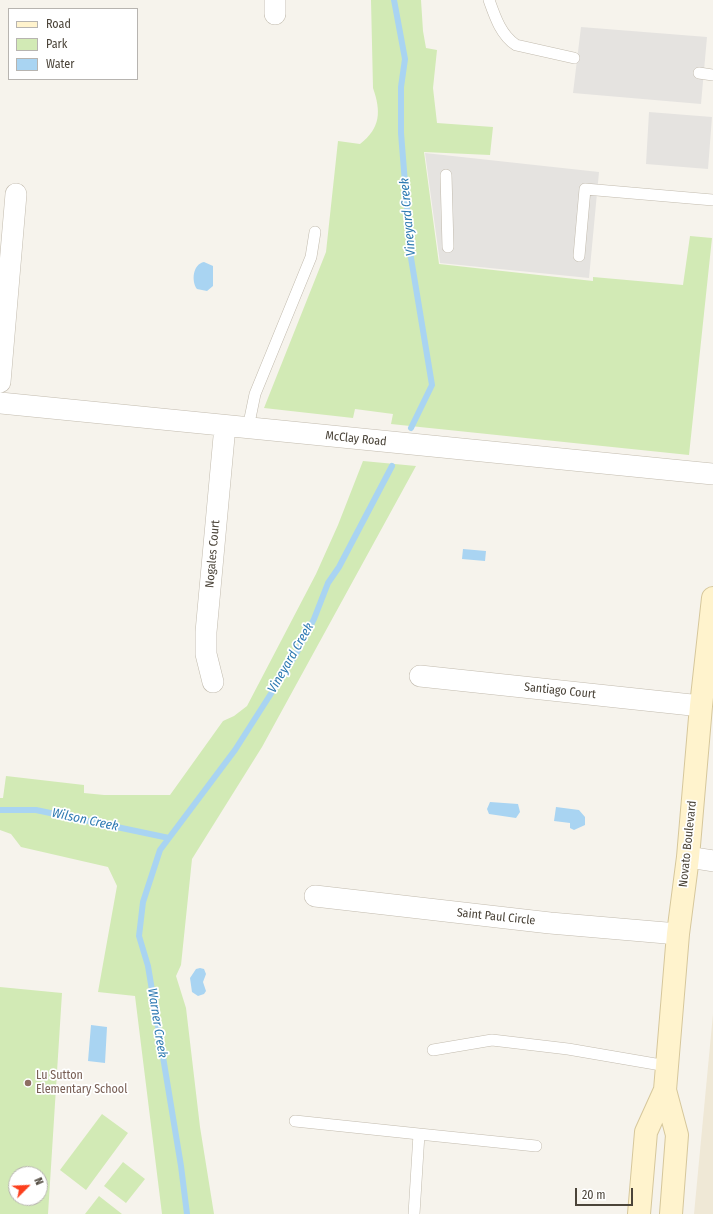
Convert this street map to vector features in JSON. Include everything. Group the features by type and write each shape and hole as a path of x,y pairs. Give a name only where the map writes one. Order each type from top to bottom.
{"main road":[{"name":"Novato Boulevard","path":"640,1214 646,1132 665,1090 678,934 688,858 701,706 713,598"},
{"name":"Novato Boulevard","path":"665,1090 677,1135 671,1214"}],"street":[{"path":"0,382 16,194"},
{"name":"McClay Road","path":"0,403 713,474"},
{"name":"Nogales Court","path":"213,682 206,654 206,632 225,426"},
{"name":"Santiago Court","path":"420,676 701,706"},
{"path":"688,858 713,860"},
{"name":"Saint Paul Circle","path":"315,896 550,923 678,934"}],"lane":[{"path":"489,0 500,28 508,40 516,45 574,58"},
{"path":"699,73 713,75"},
{"path":"446,175 448,247"},
{"path":"579,256 585,189 713,200"},
{"path":"248,428 255,394 311,256 315,232"},
{"path":"433,1050 492,1040 568,1049 667,1066"},
{"path":"295,1121 536,1146"},
{"path":"414,1214 419,1134"}],"shaded area":[{"path":"581,27 707,37 701,104 573,93"},
{"path":"649,112 712,117 708,169 646,164"},
{"path":"425,153 599,172 589,278 440,263"},
{"path":"713,1014 713,1214 694,1214"}],"green space":[{"path":"371,0 421,0 423,31 426,48 437,50 433,88 437,123 493,127 490,155 424,152 439,264 593,281 593,277 683,285 690,236 712,238 689,455 391,424 393,414 355,409 353,418 264,408 326,252 338,141 360,144 372,132 377,119 378,112 376,96 373,88"},
{"path":"363,461 416,466 262,747 192,859 181,965 176,976 186,1008 200,1127 214,1214 162,1214 135,996 98,992 117,886 108,867 21,847 11,834 0,830 0,798 3,798 6,776 84,785 84,793 104,795 170,795 223,721 234,716 247,706 316,574 338,525"},
{"name":"Lu Sutton Elementary School","path":"0,987 62,993 48,1214 0,1214"},
{"path":"102,1114 128,1133 86,1190 60,1170"},
{"path":"123,1162 145,1179 126,1203 104,1186"},
{"path":"99,1196 122,1214 85,1214"}],"water":[{"path":"204,262 213,266 213,286 207,291 197,289 194,282 195,269 200,263"},
{"path":"463,549 486,551 485,561 462,559"},
{"path":"490,802 518,804 520,812 516,818 489,814 487,809"},
{"path":"556,807 579,810 585,817 585,825 574,830 570,828 570,823 554,821"},
{"path":"196,969 204,969 206,974 203,982 206,991 204,994 198,996 192,992 190,978"},
{"path":"91,1025 107,1027 105,1063 88,1061"}],"waterway":[{"name":"Vineyard Creek","path":"394,0 405,59 401,87 401,133 411,258 432,385 411,428"},
{"name":"Vineyard Creek","path":"187,1214 181,1166 148,966 139,936 143,902 160,850 235,750 295,656 314,619 328,583 339,567 392,466"},
{"name":"Wilson Creek","path":"0,810 36,810 169,838"}],"place":[{"name":"Lu Sutton Elementary School","path":"28,1083"}],"water label":[{"name":"Warner Creek","path":"157,1023"}]}
